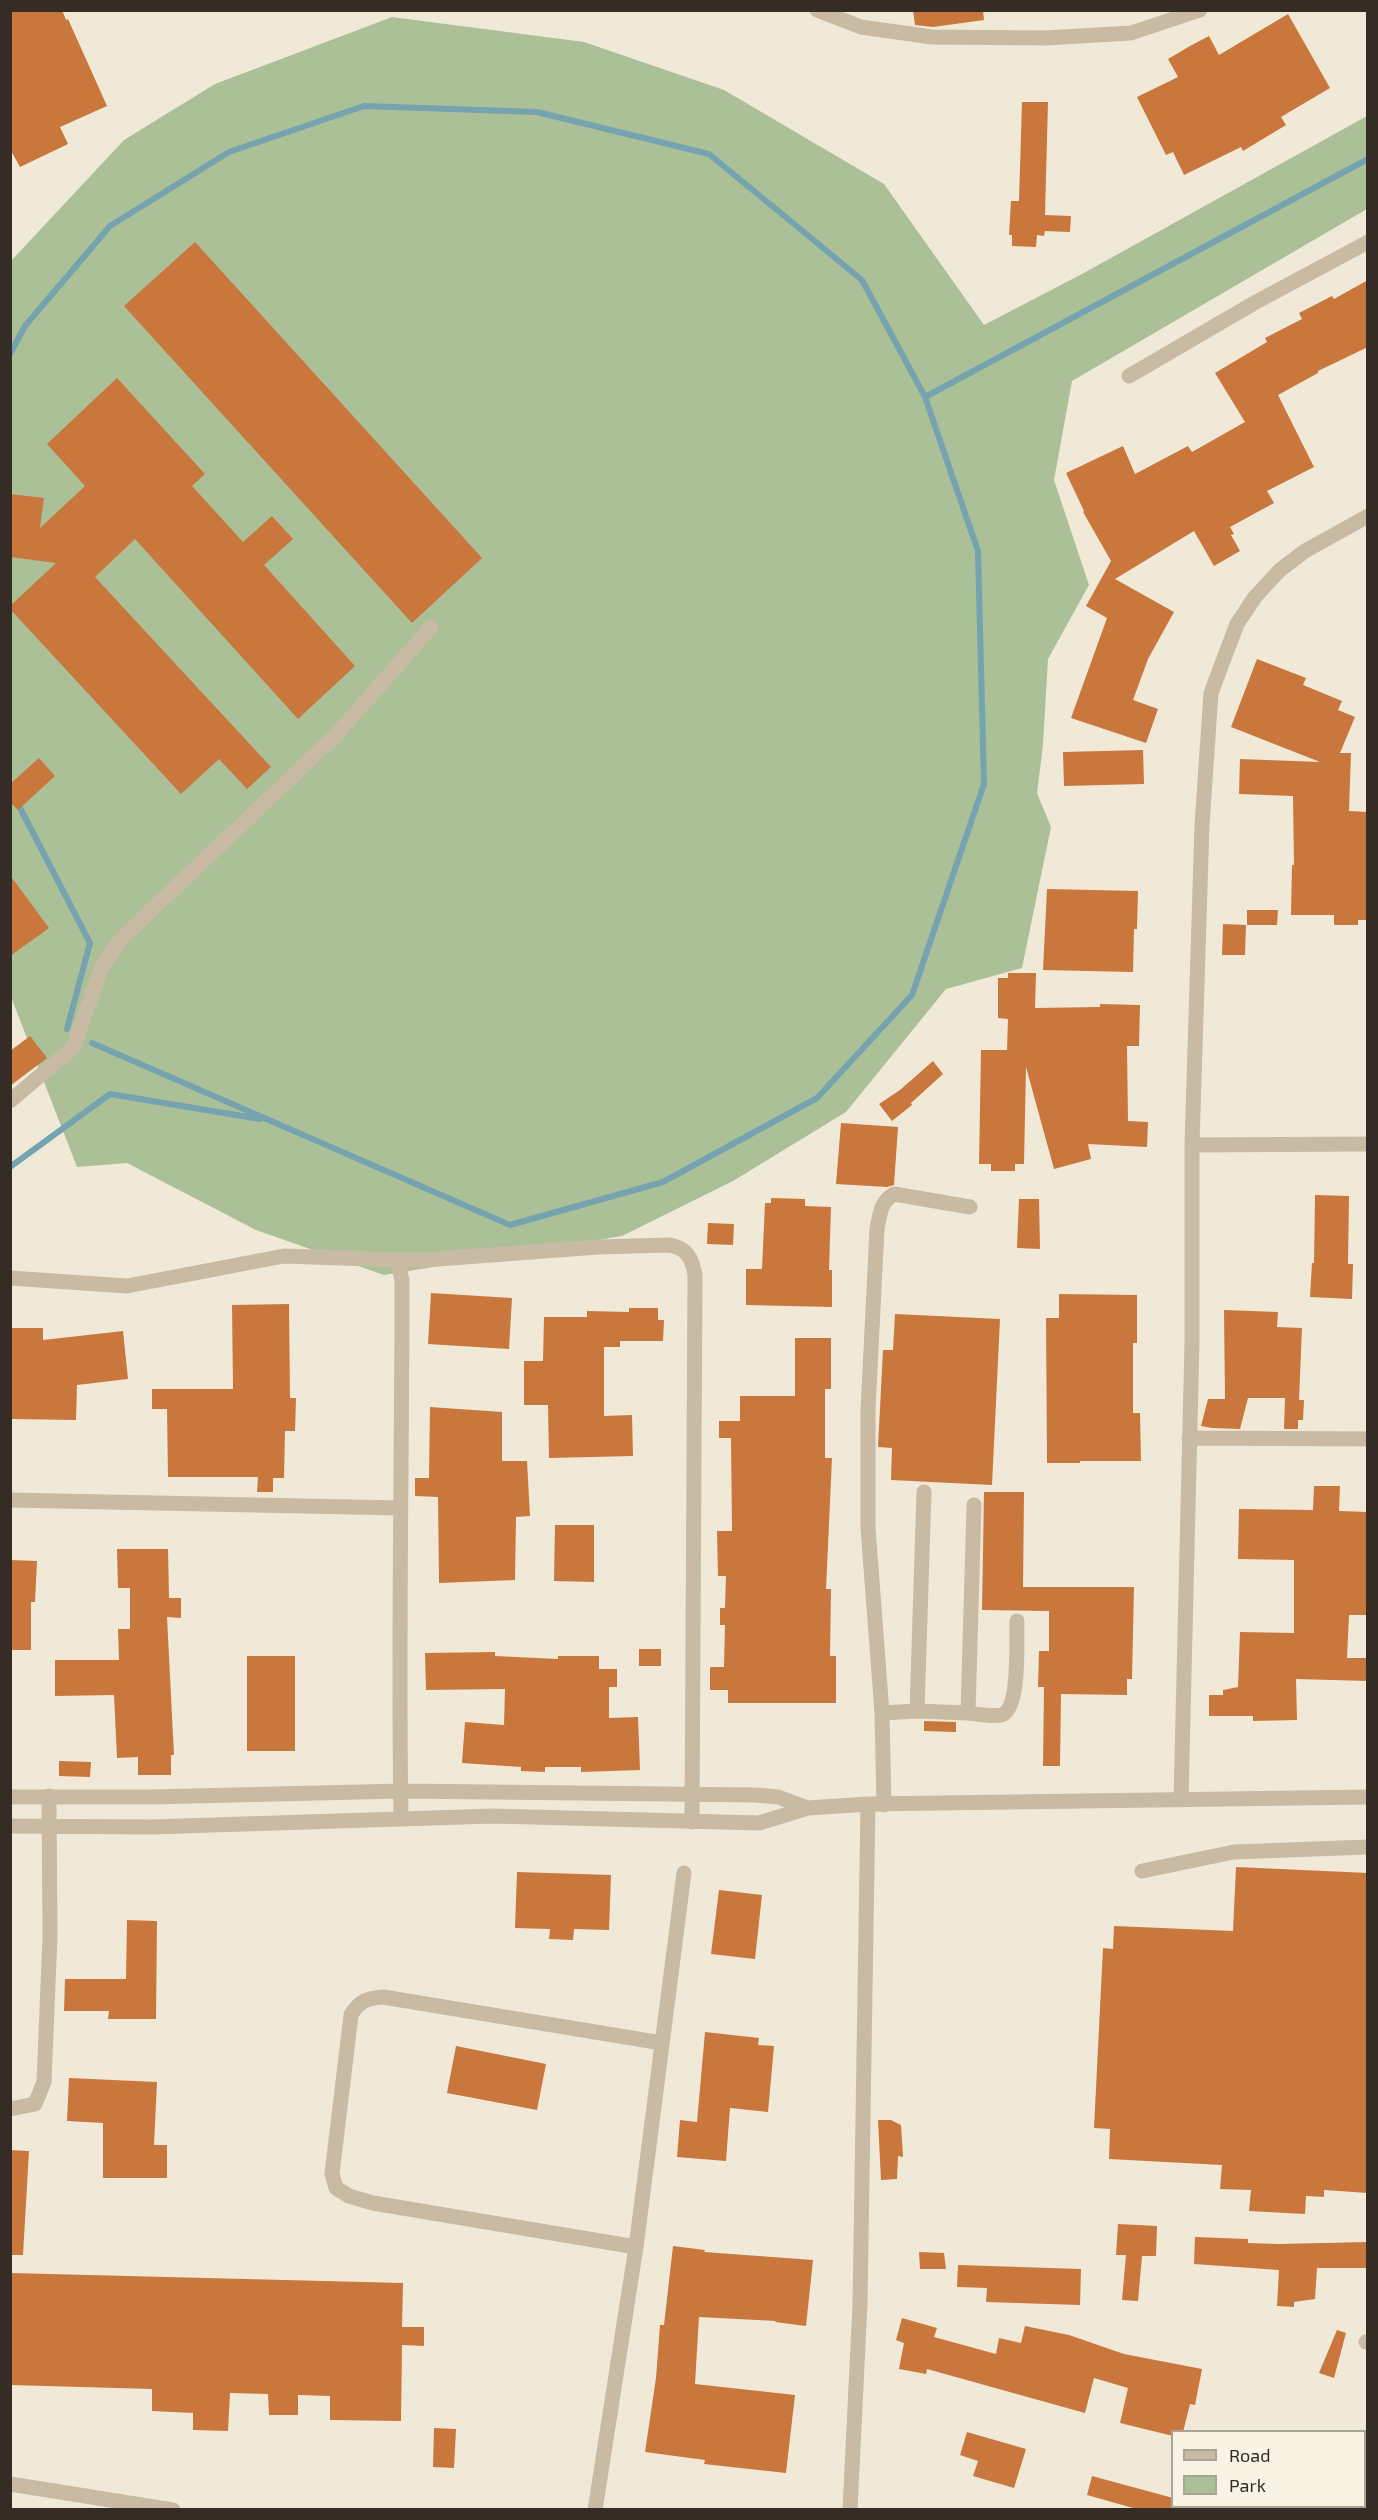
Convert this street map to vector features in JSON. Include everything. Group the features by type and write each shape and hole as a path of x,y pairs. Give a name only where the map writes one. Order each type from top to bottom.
{"street":[{"path":"817,10 861,27 932,37 1045,38 1131,33 1200,10"},
{"path":"1129,376 1256,302 1368,242"},
{"path":"1181,1800 1192,1342 1192,1145 1202,825 1211,693 1237,624 1254,597 1280,570 1305,551 1368,516"},
{"path":"10,1101 73,1048 102,966 123,937 336,735 431,627"},
{"path":"1192,1145 1368,1144"},
{"path":"850,2510 860,2304 876,1805 882,1713 868,1528 868,1399 877,1229 882,1206 886,1198 894,1194 970,1207"},
{"path":"10,1278 127,1286 284,1256 425,1260 598,1247 669,1245 679,1247 692,1260 694,1287 692,1822"},
{"path":"398,1260 402,1281 403,1439 401,1818"},
{"path":"1189,1438 1368,1439"},
{"path":"917,1711 924,1492"},
{"path":"10,1500 401,1508"},
{"path":"968,1713 975,1505"},
{"path":"882,1713 917,1711 1000,1715 1008,1711 1015,1696 1017,1620"},
{"path":"10,1797 151,1797 401,1791 778,1797 808,1808"},
{"path":"10,2109 35,2104 44,2082 50,1937 49,1796"},
{"path":"10,1826 151,1827 493,1816 759,1822 808,1808 876,1805 1368,1797"},
{"path":"1142,1871 1234,1852 1368,1847"},
{"path":"595,2510 636,2247 684,1874"},
{"path":"636,2247 373,2203 350,2196 336,2188 332,2174 351,2016 357,2004 369,1998 383,1997 662,2043"},
{"path":"10,2484 173,2510"}],"green space":[{"path":"392,17 584,42 724,90 884,184 984,325 1082,274 1367,116 1367,209 1072,381 1054,480 1089,585 1048,659 1043,745 1037,793 1051,827 1022,968 946,989 846,1112 733,1181 622,1236 384,1275 256,1230 127,1163 77,1167 11,997 11,261 124,140 215,84"}],"building":[{"path":"10,10 62,10 107,106 60,127 68,144 20,167 10,149"},
{"path":"913,10 983,10 984,20 933,27 915,25"},
{"path":"1288,14 1330,88 1281,117 1286,125 1243,151 1241,147 1184,175 1173,152 1166,155 1137,97 1178,77 1168,59 1190,46 1209,36 1219,55"},
{"path":"1022,102 1048,102 1045,215 1071,216 1070,232 1045,231 1044,236 1037,235 1036,247 1012,246 1012,235 1009,235 1011,201 1019,201"},
{"path":"195,242 482,558 412,623 124,306"},
{"path":"1368,280 1368,347 1318,371 1278,395 1314,467 1267,491 1274,503 1230,527 1234,534 1231,535 1240,551 1214,566 1194,531 1115,579 1174,612 1148,659 1133,700 1158,709 1146,743 1071,718 1107,618 1086,606 1111,561 1083,512 1066,473 1123,446 1135,474 1188,446 1192,452 1245,422 1215,373 1267,342 1265,338 1302,319 1299,313 1332,296 1334,299"},
{"path":"117,378 205,474 192,486 243,542 272,516 293,539 264,565 355,666 298,719 135,539 95,577 271,767 247,789 219,759 181,794 10,609 10,606 56,563 10,557 10,494 44,498 40,528 85,486 47,444"},
{"path":"1257,659 1306,678 1303,685 1342,701 1338,710 1355,717 1340,753 1351,753 1349,811 1368,812 1368,920 1358,920 1358,925 1334,925 1334,915 1291,915 1292,865 1294,865 1293,796 1239,794 1240,759 1320,762 1231,727"},
{"path":"1143,750 1144,784 1064,786 1063,752"},
{"path":"39,758 55,776 18,810 10,802 10,784"},
{"path":"10,875 49,928 10,956"},
{"path":"1047,889 1138,891 1133,972 1043,970"},
{"path":"1247,910 1278,910 1277,925 1247,925"},
{"path":"1223,924 1246,925 1245,955 1222,955"},
{"path":"1008,973 1036,973 1035,1008 1100,1007 1100,1004 1140,1005 1139,1046 1127,1046 1128,1121 1148,1122 1147,1147 1088,1144 1091,1159 1054,1169 1026,1067 1024,1164 1015,1164 1015,1171 991,1171 991,1164 979,1164 981,1050 1007,1050 1008,1019 998,1018 998,978 1008,978"},
{"path":"30,1036 47,1058 10,1086 10,1051"},
{"path":"933,1061 943,1074 892,1121 879,1104 900,1090"},
{"path":"841,1123 898,1127 894,1185 887,1187 836,1184"},
{"path":"1315,1195 1349,1196 1348,1264 1353,1264 1352,1299 1310,1297 1312,1263 1314,1263"},
{"path":"771,1198 805,1199 805,1206 831,1207 829,1270 832,1270 832,1307 746,1305 746,1269 762,1269 765,1203 771,1203"},
{"path":"1019,1199 1039,1199 1040,1249 1017,1248"},
{"path":"708,1223 734,1224 733,1245 707,1244"},
{"path":"431,1293 512,1298 509,1349 428,1344"},
{"path":"1059,1294 1137,1295 1137,1343 1133,1343 1133,1413 1140,1413 1141,1461 1047,1463 1046,1318 1059,1318"},
{"path":"289,1304 290,1398 296,1398 295,1431 285,1431 284,1478 273,1478 273,1492 257,1492 258,1477 168,1477 167,1409 152,1409 152,1389 233,1389 232,1305"},
{"path":"629,1308 658,1308 658,1320 664,1320 663,1341 620,1341 620,1347 604,1347 604,1416 632,1415 633,1456 549,1458 548,1405 524,1405 524,1361 543,1361 544,1317 587,1317 587,1311 629,1312"},
{"path":"1224,1310 1278,1312 1277,1327 1302,1328 1299,1400 1304,1400 1303,1420 1298,1420 1298,1429 1284,1429 1285,1398 1248,1398 1240,1429 1201,1426 1208,1399 1225,1399"},
{"path":"895,1314 1000,1319 992,1485 891,1480 892,1448 878,1447 883,1350 893,1350"},
{"path":"10,1328 43,1328 43,1340 123,1331 128,1379 77,1385 76,1420 12,1419"},
{"path":"795,1338 831,1338 831,1389 825,1389 825,1458 832,1458 826,1589 831,1589 830,1656 836,1656 836,1703 728,1703 728,1690 710,1690 710,1667 724,1667 725,1625 720,1625 720,1608 725,1608 726,1576 718,1576 717,1531 732,1531 731,1438 719,1438 719,1421 740,1421 740,1396 795,1396"},
{"path":"430,1407 502,1412 502,1461 527,1461 530,1516 516,1517 515,1580 439,1583 438,1497 415,1496 415,1478 429,1478"},
{"path":"1314,1486 1340,1486 1339,1511 1368,1512 1368,1615 1349,1615 1347,1658 1368,1658 1368,1681 1296,1679 1297,1720 1253,1721 1253,1716 1209,1716 1209,1695 1223,1695 1223,1690 1238,1687 1240,1632 1294,1633 1294,1560 1238,1559 1239,1509 1313,1510"},
{"path":"984,1492 1024,1492 1023,1587 1134,1587 1132,1679 1127,1679 1127,1695 1061,1694 1060,1766 1043,1766 1044,1687 1038,1687 1039,1651 1049,1651 1049,1611 982,1610"},
{"path":"555,1525 594,1525 594,1582 554,1581"},
{"path":"117,1549 168,1549 169,1598 181,1598 181,1618 167,1617 174,1755 171,1755 171,1775 138,1775 138,1757 117,1758 114,1695 55,1696 55,1660 119,1660 118,1629 130,1629 130,1588 118,1588"},
{"path":"10,1560 37,1561 35,1602 31,1602 31,1650 10,1650"},
{"path":"639,1649 661,1649 661,1666 639,1666"},
{"path":"495,1652 495,1656 558,1659 558,1656 599,1656 599,1669 617,1669 617,1687 609,1687 609,1718 638,1717 640,1770 581,1772 581,1767 545,1767 545,1772 521,1771 521,1767 462,1763 465,1722 504,1725 505,1689 426,1690 425,1653"},
{"path":"247,1656 295,1656 295,1751 247,1751"},
{"path":"924,1721 956,1722 956,1732 924,1731"},
{"path":"59,1761 91,1762 90,1777 59,1776"},
{"path":"1236,1867 1368,1873 1368,2193 1324,2190 1324,2197 1306,2196 1305,2214 1249,2211 1251,2190 1220,2189 1222,2165 1109,2159 1110,2129 1094,2128 1103,1948 1113,1949 1114,1926 1233,1931"},
{"path":"517,1872 611,1875 609,1930 574,1929 573,1940 549,1939 550,1929 515,1928"},
{"path":"719,1890 762,1895 755,1959 711,1954"},
{"path":"127,1920 157,1921 156,2019 108,2019 109,2011 64,2011 65,1979 126,1979"},
{"path":"705,2032 759,2038 758,2045 774,2046 768,2112 730,2108 726,2161 677,2157 680,2120 697,2122"},
{"path":"456,2046 546,2064 537,2110 447,2093"},
{"path":"69,2078 157,2082 154,2145 167,2145 167,2178 103,2178 103,2123 67,2121"},
{"path":"878,2120 891,2120 901,2125 903,2157 898,2156 897,2179 881,2180"},
{"path":"10,2150 29,2151 23,2255 10,2255"},
{"path":"1118,2224 1157,2226 1156,2256 1142,2256 1138,2301 1122,2300 1126,2255 1116,2255"},
{"path":"1195,2237 1248,2239 1248,2243 1278,2244 1368,2242 1368,2268 1317,2268 1315,2299 1294,2302 1294,2307 1277,2306 1279,2270 1194,2264"},
{"path":"673,2246 705,2250 704,2252 813,2260 806,2326 776,2321 699,2317 695,2384 795,2395 786,2473 704,2464 705,2460 645,2452 656,2378 660,2325 664,2325"},
{"path":"919,2252 944,2253 946,2269 920,2269"},
{"path":"958,2265 1081,2269 1080,2305 986,2302 987,2288 957,2287"},
{"path":"10,2273 403,2283 402,2327 424,2327 424,2346 402,2345 401,2421 330,2420 330,2396 298,2395 298,2415 269,2415 268,2394 230,2393 228,2431 193,2430 193,2413 152,2411 152,2389 10,2385"},
{"path":"902,2318 937,2328 934,2337 996,2354 999,2338 1021,2343 1025,2326 1069,2335 1124,2354 1202,2369 1195,2405 1190,2404 1184,2430 1171,2430 1171,2436 1120,2423 1128,2388 1094,2378 1085,2413 927,2369 926,2374 899,2369 904,2343 896,2340"},
{"path":"1337,2330 1346,2333 1334,2378 1319,2373"},
{"path":"434,2428 456,2429 454,2468 433,2467"},
{"path":"967,2432 1026,2449 1014,2488 973,2476 978,2461 960,2455"},
{"path":"1092,2476 1171,2497 1171,2508 1196,2508 1195,2510 1140,2510 1087,2495"}],"waterway":[{"path":"10,354 25,326 110,226 229,152 364,106 537,112 709,154 862,280 925,397 978,551 984,784 912,995 817,1098 663,1182 510,1225 92,1043"},
{"path":"925,397 1368,159"},
{"path":"17,802 90,943 67,1029"},
{"path":"10,1167 110,1094 260,1119"}]}
